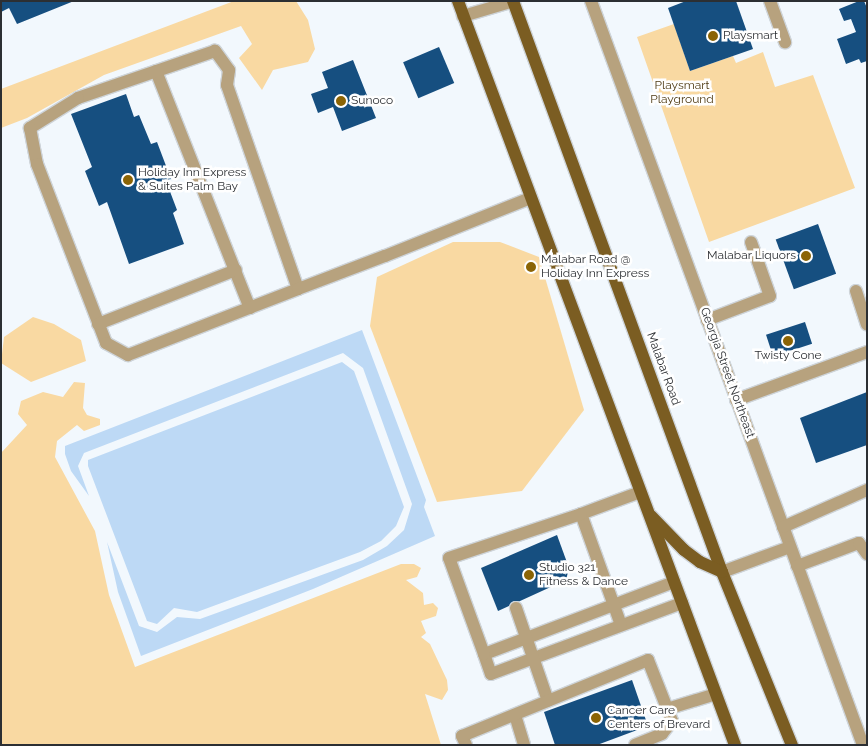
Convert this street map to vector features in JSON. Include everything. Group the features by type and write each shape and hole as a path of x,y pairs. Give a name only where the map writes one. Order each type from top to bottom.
{"main road":[{"path":"458,1 735,745"},
{"name":"Malabar Road","path":"513,1 722,572 792,745"},
{"path":"648,512 684,550 700,562 722,572"}],"street":[{"path":"463,16 513,1"},
{"name":"Georgia Street Northeast","path":"591,1 863,745"},
{"path":"770,1 785,42"},
{"path":"298,289 227,85 229,70 215,51 78,98 30,128 37,164 106,343 128,355 250,308 531,198"},
{"path":"156,71 250,308"},
{"path":"707,320 770,296 752,242"},
{"path":"98,324 236,270"},
{"path":"856,291 867,324"},
{"path":"736,400 867,352"},
{"path":"783,527 867,490"},
{"path":"640,492 581,514 449,558 491,674 682,603"},
{"path":"581,514 621,625"},
{"path":"797,566 859,543 867,554"},
{"path":"722,572 790,547"},
{"path":"484,654 674,582"},
{"path":"516,608 548,701"},
{"path":"466,745 462,736 648,660 672,722 662,734 635,745"},
{"path":"667,710 716,694"},
{"path":"515,714 524,745"}],"green space":[{"path":"234,1 296,1 308,20 315,49 308,62 273,70 262,90 239,58 252,44 241,26 104,75 27,118 1,128 1,89"},
{"name":"Playsmart Playground","path":"674,24 690,71 733,56 736,63 763,52 775,87 813,75 855,188 709,242 637,37"},
{"path":"453,242 500,242 539,257 584,410 522,491 437,502 370,326 377,277"},
{"path":"33,317 54,324 81,340 86,361 31,382 1,363 4,337"},
{"path":"74,382 85,383 83,408 87,415 100,419 100,425 84,431 77,425 57,441 55,457 95,531 109,595 135,667 401,564 414,564 421,568 417,577 406,580 423,593 424,605 433,603 438,608 436,616 421,621 426,633 421,637 430,644 447,680 448,690 442,700 425,694 441,745 1,745 1,453 27,425 18,414 21,401 43,392 63,397"}],"water":[{"path":"362,330 426,500 424,507 435,536 313,589 141,656 118,592 107,542 139,626 157,632 177,617 200,619 363,560 387,546 404,530 412,504 363,368 343,353 84,453 78,466 89,496 71,471 65,454 65,446"},
{"path":"342,362 354,371 404,507 396,526 381,541 360,552 197,612 174,608 157,624 147,621 88,466 88,460"}],"building":[{"path":"1,1 74,1 17,24 9,8 1,12"},
{"name":"Playsmart","path":"686,1 736,1 753,49 690,71 668,8"},
{"path":"859,1 864,1 867,8 867,61 861,63 859,59 846,64 837,39 856,32 851,19 844,21 839,9"},
{"name":"Sunoco","path":"439,47 454,83 418,98 403,62"},
{"name":"Sunoco","path":"353,60 376,118 342,131 333,107 318,113 311,94 328,88 322,72"},
{"name":"Holiday Inn Express & Suites Palm Bay","path":"126,94 134,117 139,115 151,144 157,142 171,179 166,181 177,210 173,213 184,244 129,264 107,202 99,206 85,171 92,167 71,114"},
{"name":"Malabar Liquors","path":"818,224 836,274 794,289 776,239"},
{"path":"805,322 812,344 773,357 766,335"},
{"path":"867,392 867,445 816,463 800,418"},
{"path":"557,535 569,568 566,580 498,611 481,568"},
{"path":"632,680 648,726 597,745 555,745 544,712"}],"place":[{"name":"Playsmart","path":"713,36"},
{"name":"Sunoco","path":"341,101"},
{"name":"Holiday Inn Express & Suites Palm Bay","path":"128,180"},
{"name":"Malabar Liquors","path":"806,256"},
{"name":"Malabar Road @ Holiday Inn Express","path":"531,267"},
{"name":"Twisty Cone","path":"788,341"},
{"name":"Studio 321 Fitness & Dance","path":"529,575"},
{"name":"Cancer Care Centers of Brevard","path":"596,718"}]}
